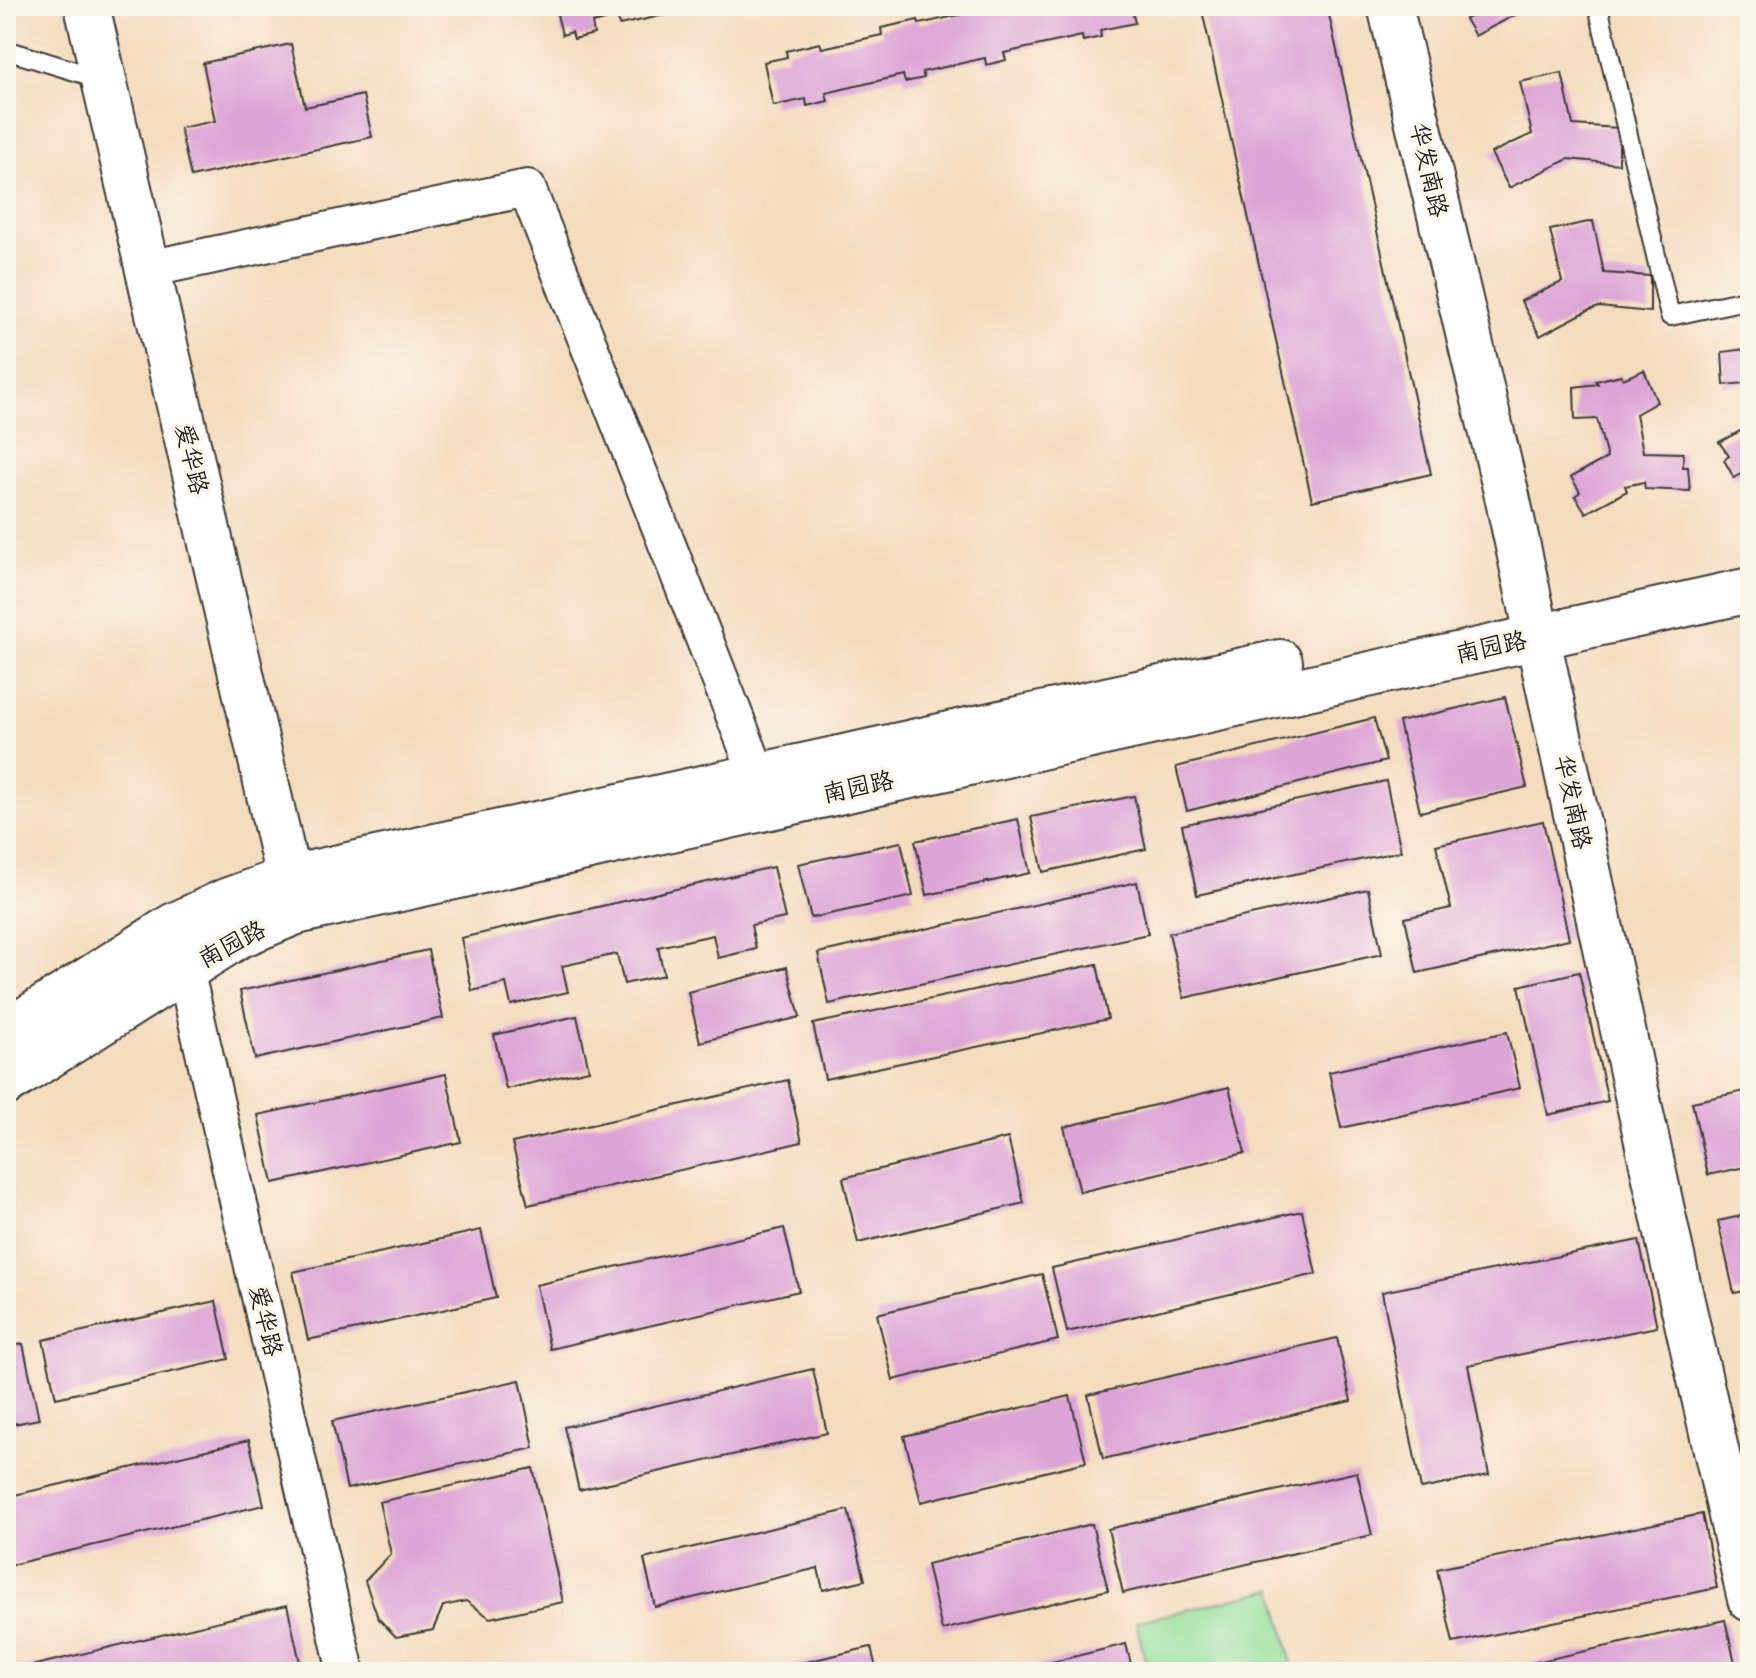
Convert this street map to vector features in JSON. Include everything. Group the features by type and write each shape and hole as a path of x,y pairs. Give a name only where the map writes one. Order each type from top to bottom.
{"main road":[{"name":"爱华路","path":"87,6 292,895"},
{"name":"华发南路","path":"1390,6 1507,496 1675,1270 1750,1599"},
{"name":"南园路","path":"6,1032 173,926 226,901 292,895 1533,622 1750,559"},
{"name":"南园路","path":"1533,622 1750,590"},
{"name":"南园路","path":"6,1083 238,936 292,895"}],"street":[{"path":"148,269 527,188 764,791"},
{"name":"爱华路","path":"185,969 346,1672"}],"lane":[{"path":"1598,6 1670,316 1750,299"},
{"path":"6,50 104,80"}],"green space":[{"path":"1274,1589 1293,1669 1280,1672 1148,1672 1136,1622"}],"building":[{"path":"555,6 674,7 664,10 665,15 619,25 616,17 592,23 594,34 574,39 572,32 562,35"},
{"path":"1131,6 1135,23 1100,30 1101,37 1083,41 1082,36 1004,53 1006,60 986,65 985,58 922,72 924,78 905,82 903,75 826,93 828,101 807,106 806,99 773,106 764,62 787,57 786,51 820,43 822,48 882,35 881,28 964,14 963,8"},
{"path":"1201,6 1327,6 1431,474 1312,501"},
{"path":"1465,6 1516,6 1519,13 1475,36 1465,19 1470,17"},
{"path":"1534,6 1579,6 1579,12 1533,11"},
{"path":"291,44 305,107 363,95 372,137 191,177 180,128 215,121 203,63"},
{"path":"1562,73 1573,125 1619,128 1619,164 1568,159 1509,188 1491,153 1532,134 1520,82"},
{"path":"1593,221 1604,273 1650,276 1650,312 1599,307 1540,336 1521,301 1562,282 1550,230"},
{"path":"1750,344 1749,396 1746,383 1724,385 1722,352 1745,349 1745,345"},
{"path":"1644,370 1657,402 1636,414 1643,452 1683,453 1683,467 1688,467 1690,491 1645,489 1644,482 1625,486 1627,491 1586,513 1575,496 1580,492 1571,477 1607,458 1597,419 1575,420 1574,387 1598,384 1596,381 1621,375 1623,379"},
{"path":"1750,426 1750,470 1734,478 1724,460 1729,456 1719,442"},
{"path":"1505,697 1527,787 1420,812 1399,722"},
{"path":"1374,718 1386,761 1187,811 1176,767"},
{"path":"1386,781 1401,851 1197,895 1182,825"},
{"path":"1134,796 1146,849 1043,872 1031,817"},
{"path":"1018,819 1030,873 927,895 915,841"},
{"path":"1543,821 1569,939 1417,973 1405,918 1451,908 1436,845"},
{"path":"901,842 913,896 811,918 798,864"},
{"path":"773,867 785,918 751,925 756,949 718,958 713,935 658,947 664,975 624,984 617,954 562,966 568,992 511,1005 506,983 472,991 461,938"},
{"path":"1137,882 1148,934 829,1004 818,953"},
{"path":"1368,889 1382,954 1184,998 1169,933"},
{"path":"428,950 443,1018 255,1059 240,991"},
{"path":"1097,964 1108,1019 825,1079 813,1024"},
{"path":"787,967 800,1017 700,1042 688,992"},
{"path":"1579,972 1608,1101 1548,1115 1519,986"},
{"path":"577,1016 589,1070 506,1089 494,1035"},
{"path":"1507,1032 1520,1088 1341,1128 1329,1072"},
{"path":"446,1074 461,1142 273,1183 258,1115"},
{"path":"788,1080 802,1142 528,1205 512,1143"},
{"path":"1229,1087 1245,1153 1080,1192 1064,1127"},
{"path":"1750,1090 1750,1166 1708,1175 1692,1102"},
{"path":"1008,1138 1024,1203 858,1243 843,1178"},
{"path":"1302,1211 1316,1274 1067,1332 1052,1268"},
{"path":"1750,1214 1750,1290 1734,1293 1718,1221"},
{"path":"784,1228 799,1291 550,1349 536,1285"},
{"path":"481,1230 496,1298 308,1340 293,1272"},
{"path":"1639,1240 1657,1327 1468,1365 1489,1475 1421,1489 1382,1292"},
{"path":"1042,1274 1058,1340 893,1380 877,1314"},
{"path":"216,1301 229,1359 56,1398 43,1340"},
{"path":"1337,1338 1351,1401 1103,1459 1088,1395"},
{"path":"23,1344 39,1419 14,1424 11,1409 6,1410 6,1347"},
{"path":"813,1369 827,1433 579,1490 564,1427"},
{"path":"520,1380 534,1448 347,1489 332,1421"},
{"path":"1070,1396 1086,1462 921,1502 904,1436"},
{"path":"249,1440 264,1505 6,1566 6,1497"},
{"path":"533,1468 563,1602 490,1618 466,1601 443,1606 433,1630 396,1637 378,1618 365,1581 391,1554 379,1502"},
{"path":"1357,1472 1372,1535 1123,1593 1108,1529"},
{"path":"848,1510 865,1580 823,1590 818,1568 655,1607 644,1559"},
{"path":"1702,1514 1717,1588 1453,1643 1437,1569"},
{"path":"1092,1524 1108,1590 942,1630 927,1564"},
{"path":"287,1605 302,1671 10,1672 10,1671"},
{"path":"1725,1620 1737,1671 1496,1672 1496,1671"},
{"path":"1126,1644 1133,1672 1015,1672 1015,1671"},
{"path":"871,1647 877,1672 766,1671"}]}
